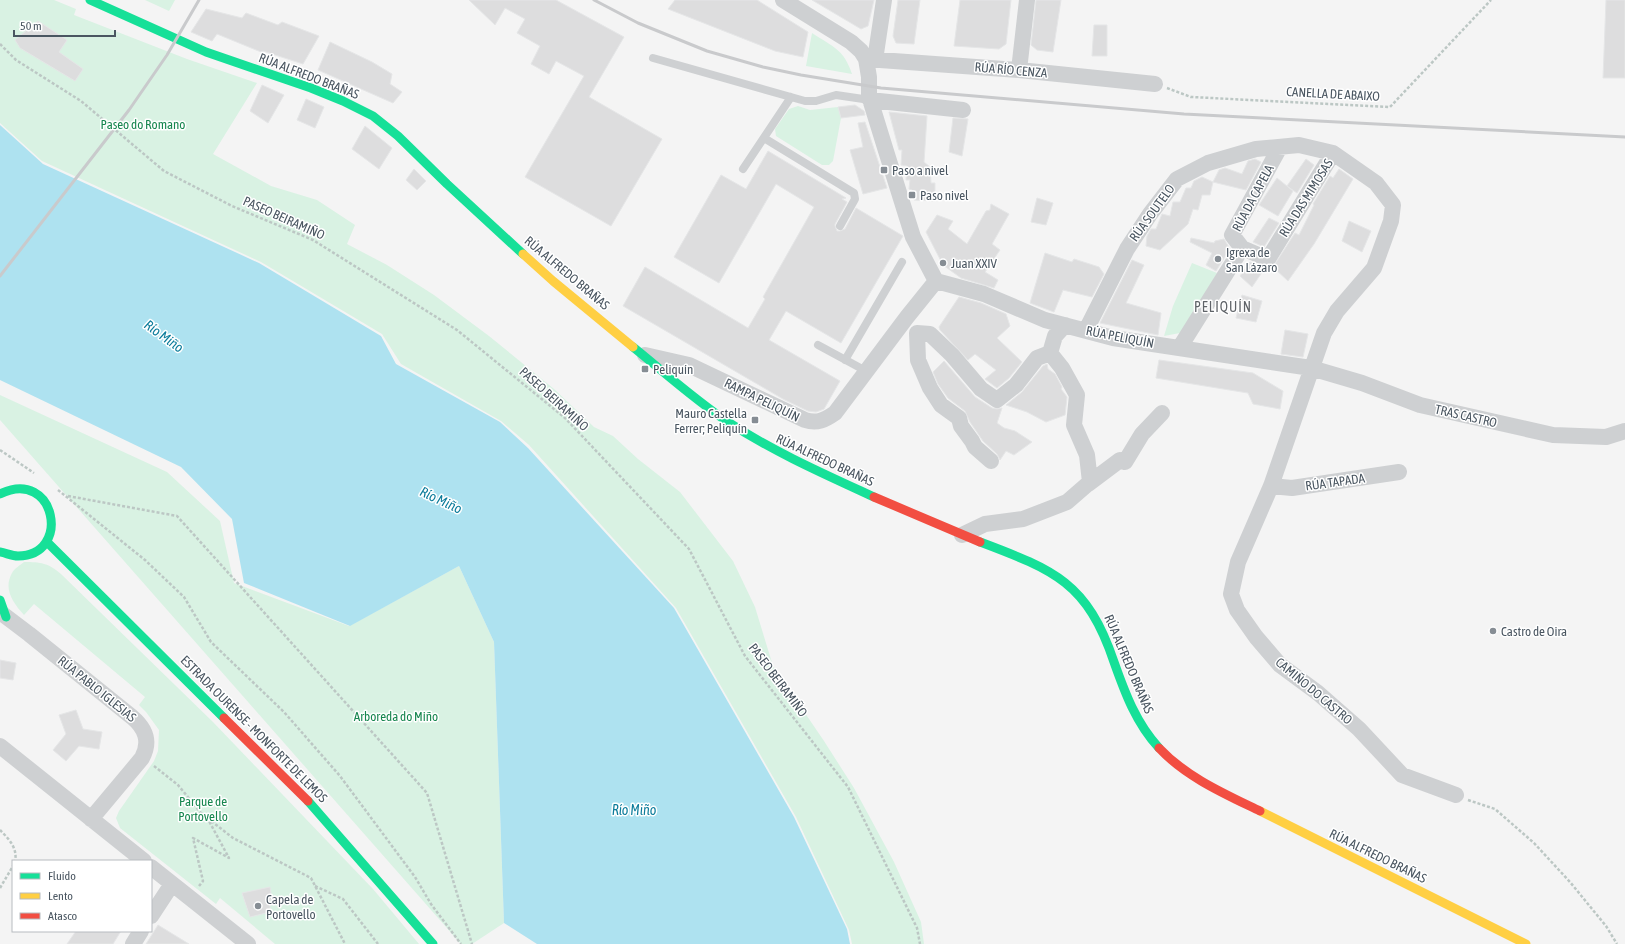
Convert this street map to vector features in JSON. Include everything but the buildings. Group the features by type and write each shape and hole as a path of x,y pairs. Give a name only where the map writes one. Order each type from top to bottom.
{"main road":[{"name":"RÚA ALFREDO BRAÑAS","path":"90,0 206,52 343,100 373,116 398,136 447,184 553,281 734,428 761,444 810,468 962,535 1039,566 1051,572 1073,589 1088,606 1105,633 1130,706 1136,718 1158,746 1187,771 1218,790 1526,944"},
{"path":"0,494 12,489 24,489 34,493 43,500 49,509 52,520 52,532 47,542 40,550 21,558 8,559 0,552"},
{"name":"ESTRADA OURENSE - MONFORTE DE LEMOS","path":"47,542 313,806 433,944"},
{"path":"0,600 3,615"}],"street":[{"path":"783,0 851,42 870,59"},
{"path":"884,0 870,59 870,93 914,237 936,281"},
{"path":"1019,70 1027,0"},
{"name":"RÚA RÍO CENZA","path":"870,59 1019,70 1155,84"},
{"path":"870,93 963,110"},
{"name":"RÚA SOUTELO","path":"1086,330 1127,249 1150,214 1177,178 1208,163 1256,149 1299,145 1333,153 1376,183 1393,205 1391,221 1374,268 1337,311 1324,332 1311,368"},
{"name":"RÚA DA CAPELA","path":"1242,248 1232,235 1280,147"},
{"name":"RÚA DAS MIMOSAS","path":"1242,248 1268,259 1333,153"},
{"path":"1180,348 1242,248"},
{"name":"RAMPA PELIQUÍN","path":"644,355 689,365 804,420 820,422 835,413 936,281"},
{"name":"RÚA PELIQUÍN","path":"936,281 984,294 1045,320 1113,338 1311,368"},
{"path":"907,317 918,333 918,360 930,388 941,405 959,418 961,426 975,447 991,461"},
{"path":"1050,353 1055,336 1065,325"},
{"path":"918,333 930,334 952,355 981,389 997,400 1016,385 1038,358 1050,353"},
{"path":"1050,353 1062,368 1077,395 1074,425 1087,454 1090,482 1088,484"},
{"name":"TRAS CASTRO","path":"1311,368 1362,383 1420,405 1553,435 1606,437 1625,431"},
{"name":"CAMIÑO DO CASTRO","path":"1311,368 1271,486 1238,562 1231,594 1237,610 1256,637 1280,665 1318,693 1359,729 1402,775 1456,795"},
{"path":"962,535 984,524 1023,519 1067,502 1120,460 1125,462 1142,434 1162,413"},
{"name":"RÚA TAPADA","path":"1271,486 1292,488 1399,472"},
{"name":"RÚA PABLO IGLESIAS","path":"3,615 139,723 145,732 147,741 146,750 142,758 91,819"},
{"path":"0,746 143,860"},
{"path":"152,868 248,944"},
{"path":"152,914 172,884"},
{"path":"133,944 140,932"}],"lane":[{"path":"653,58 805,101 816,101 836,96 870,93"},
{"path":"743,169 791,97"},
{"path":"764,138 854,193 855,199 840,226"},
{"path":"845,360 902,262"},
{"path":"818,345 866,371"}],"path":[{"name":"CANELLA DE ABAIXO","path":"1155,84 1191,97 1390,107 1491,0"},
{"name":"PASEO BEIRAMIÑO","path":"0,44 16,60 81,101 164,171 232,206 313,240 457,330 564,418 689,549 745,656 848,787 917,928 920,944"},
{"path":"0,450 37,475"},
{"path":"55,488 68,496 145,560 184,597 211,642 284,712 340,776 415,877 431,904 461,944"},
{"path":"68,496 177,516 427,793 472,944"},
{"path":"142,758 178,785 201,813 233,838 311,878 345,944"},
{"path":"1456,795 1495,810 1534,842 1570,882 1606,926 1617,944"},
{"path":"190,898 203,881 193,838 229,858 209,819"},
{"path":"0,830 16,851 15,860"},
{"path":"0,888 12,868"},
{"path":"315,886 342,898 378,944"}],"green space":[{"name":"Paseo do Romano","path":"0,0 54,0 76,9 74,15 187,59 257,83 213,154 271,186 317,200 355,225 347,244 387,265 434,295 489,336 554,389 594,427 613,436 638,459 680,492 733,561 755,607 773,666 854,788 894,862 921,922 924,944 852,944 849,930 796,817 676,608 529,445 501,421 401,364 382,334 261,262 42,161 0,123"},
{"path":"145,0 175,0 169,11"},
{"path":"812,33 837,49 845,59 852,74 806,66"},
{"path":"798,106 810,110 838,107 841,118 833,161 829,165 822,165 776,136 775,129 789,109"},
{"path":"1192,263 1217,273 1194,313 1180,333 1164,336 1173,306"},
{"name":"Arboreda do Miño","path":"0,395 167,472 220,521 234,583 349,626 459,566 494,642 504,923 472,944 461,944 0,420"},
{"name":"Parque de Portovello","path":"24,562 44,564 52,567 61,574 213,722 373,889 419,944 275,944 220,898 216,904 120,828 116,818 119,811 154,761 158,751 159,730 139,705 145,697 34,604 24,615 10,596 9,579 17,567"}],"water":[{"name":"Río Miño","path":"0,125 43,164 259,263 381,336 396,364 500,422 528,448 674,608 794,817 847,929 850,944 537,944 504,923 494,642 459,566 350,626 244,583 232,519 181,467 0,380"}],"railway":[{"path":"0,276 129,110 167,55 199,0"},
{"path":"594,0 638,23 707,51 763,67 801,75 881,88 1184,114 1625,137"}],"traffic: fast":[{"path":"90,0 206,52 311,88 343,101 373,116 398,136 447,184 523,254"},
{"path":"633,347 704,405 745,433 800,462 874,497"},
{"path":"0,494 19,489 34,492 45,502 50,515 51,529 46,543 35,552 18,556 0,552"},
{"path":"47,542 224,718"},
{"path":"980,542 1028,561 1048,571 1065,582 1079,596 1092,613 1104,635 1132,707 1144,728 1159,748"},
{"path":"0,600 6,617"},
{"path":"308,801 433,944"}],"traffic: slow":[{"path":"523,254 553,281 633,347"},
{"path":"1260,811 1526,944"}],"traffic: jam":[{"path":"874,497 980,542"},
{"path":"224,718 308,801"},
{"path":"1159,748 1181,768 1206,784 1260,811"}],"place":[{"name":"Paso a nivel","path":"884,170"},
{"name":"Paso nivel","path":"912,195"},
{"name":"Igrexa de San Lázaro","path":"1218,259"},
{"name":"Juan XXIV","path":"943,263"},
{"name":"Peliquín","path":"645,369"},
{"name":"Mauro Castella Ferrer; Peliquín","path":"755,420"},
{"name":"Castro de Oira","path":"1493,631"},
{"name":"Capela de Portovello","path":"258,906"}],"district":[{"name":"PELIQUÍN","path":"1223,307"}]}
